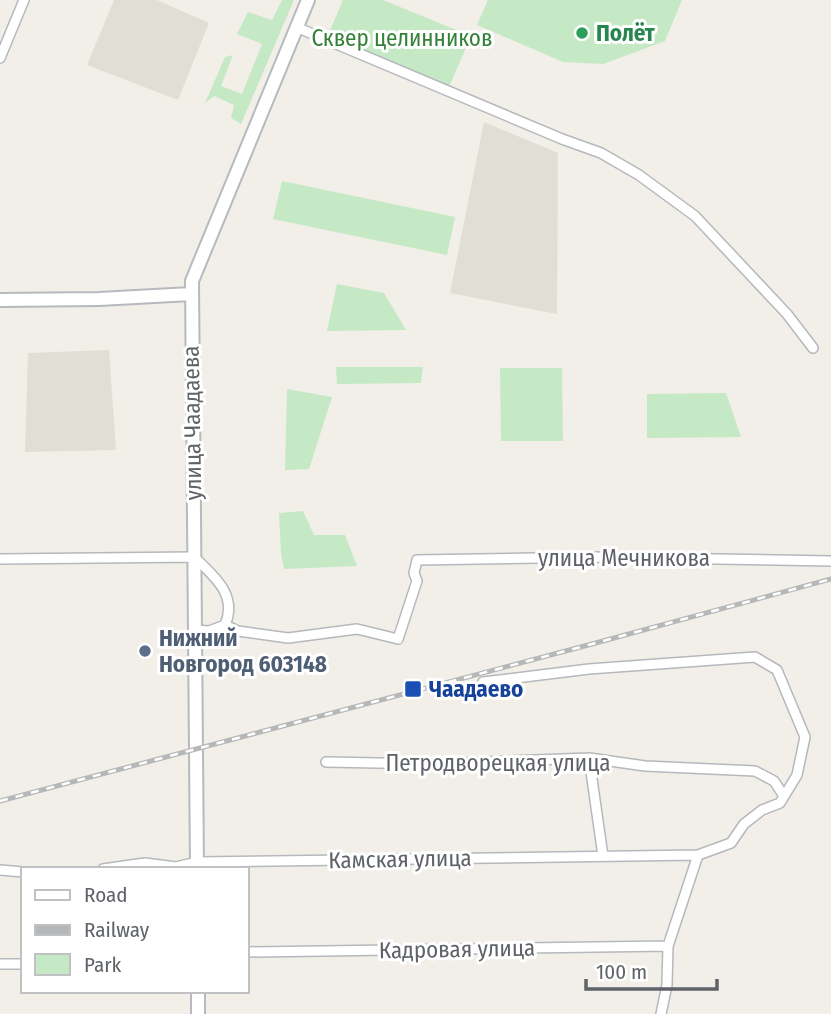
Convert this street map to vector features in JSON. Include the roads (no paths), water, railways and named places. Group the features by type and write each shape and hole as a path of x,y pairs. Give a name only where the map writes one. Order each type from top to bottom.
{"street":[{"path":"0,58 24,0"},
{"name":"улица Чаадаева","path":"197,866 191,295 193,275 308,0"},
{"path":"296,27 601,153 639,175 695,216 779,305 813,348"},
{"path":"0,300 191,295"},
{"name":"улица Мечникова","path":"225,625 238,631 288,638 357,629 398,639 417,581 417,560 593,556 831,561"},
{"path":"0,559 194,557 218,580 226,592 229,608 225,625 209,631 195,630"},
{"path":"482,682 589,669 754,657 777,670 805,737 797,775 785,796"},
{"path":"589,758 603,856"},
{"name":"Петродворецкая улица","path":"326,762 430,764 589,758 645,766 755,771 774,781 785,796"},
{"name":"Камская улица","path":"117,867 145,863 176,867 698,855 731,843 744,824 762,810 780,803 785,796"},
{"path":"661,1014 667,985 668,946 698,855"},
{"path":"0,870 21,872"},
{"name":"Кадровая улица","path":"248,952 668,946"},
{"path":"0,964 21,964"},
{"path":"198,993 198,1014"}],"railway":[{"path":"0,801 831,579"}],"place":[{"name":"Полёт","path":"582,33"},
{"name":"Нижний Новгород 603148","path":"145,651"},
{"name":"Чаадаево","path":"413,689"}],"park label":[{"name":"Сквер целинников","path":"402,38"}]}
